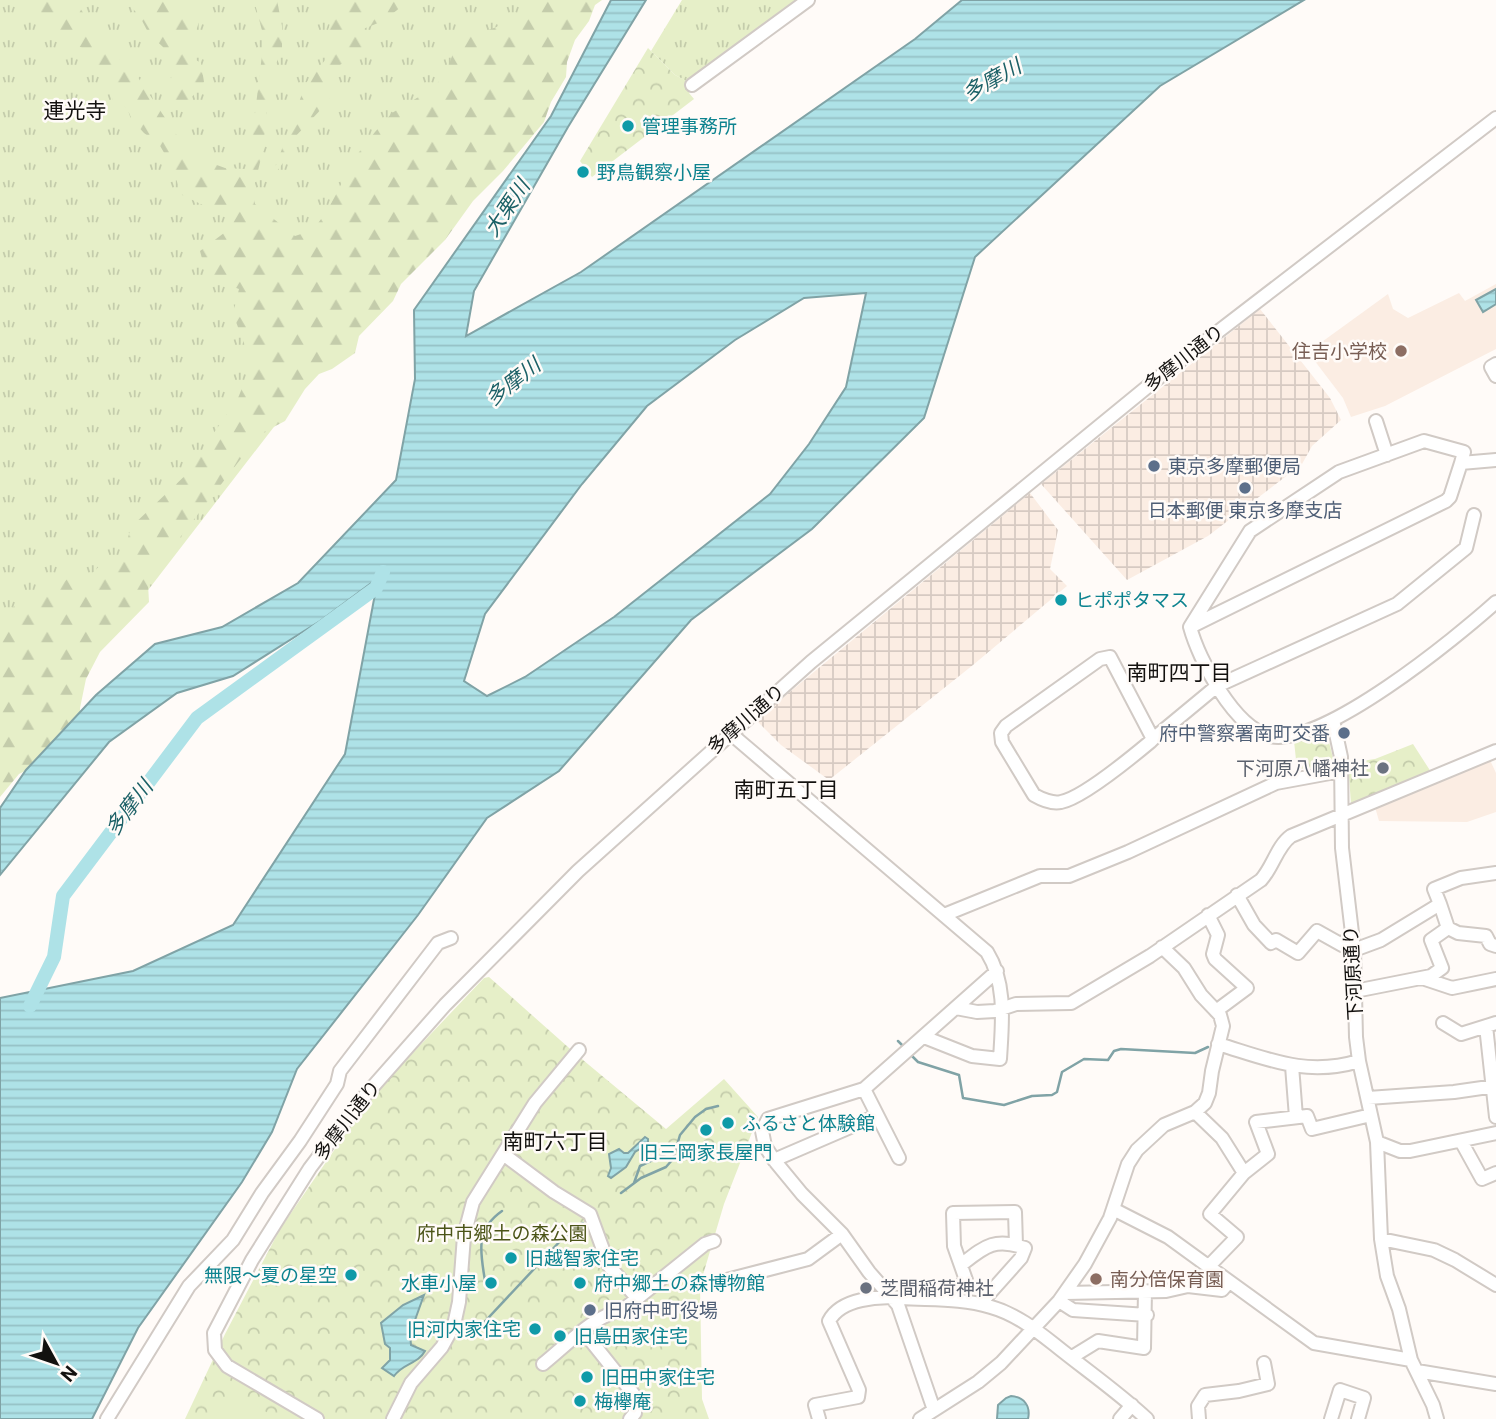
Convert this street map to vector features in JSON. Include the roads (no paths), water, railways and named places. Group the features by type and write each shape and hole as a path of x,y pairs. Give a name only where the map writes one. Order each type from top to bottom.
{"street":[{"path":"692,85 808,0"},
{"name":"多摩川通り","path":"317,1419 227,1366 213,1345 216,1326 266,1237 327,1145 379,1079 436,1014 578,871 730,733 883,602 1152,383 1496,118"},
{"path":"1496,364 1491,367 1496,376"},
{"path":"1376,421 1387,455"},
{"path":"1424,441 1464,452 1450,497 1446,501 1190,627 1250,531 1339,472 1424,441"},
{"path":"1461,463 1496,460"},
{"path":"1153,739 1110,657 1100,659 1006,726 1001,733 1002,741 1034,795 1059,803 1072,798 1123,765 1217,685 1397,604 1466,548 1474,514"},
{"path":"1190,627 1217,685 1243,719 1266,735 1278,737 1333,720 1383,690 1463,631 1496,602"},
{"name":"下河原通り","path":"1333,720 1338,737 1341,771 1342,848 1354,950 1359,1061 1377,1142 1381,1239 1387,1276 1414,1365 1437,1419"},
{"path":"730,733 987,952 997,971 1001,1008 1000,1059 972,1056 924,1037"},
{"path":"956,1008 977,1012 995,1011 1016,1004 1071,1003 1162,947 1266,875 1286,839 1496,751"},
{"path":"944,915 1040,876 1069,876 1128,852 1276,783 1341,771"},
{"path":"1496,873 1461,878 1434,889 1448,928 1458,933 1486,936 1490,944 1496,946"},
{"path":"1237,895 1254,925 1271,943 1276,940 1298,953 1317,931 1342,946 1352,934"},
{"path":"1354,950 1381,940 1440,904"},
{"path":"1208,915 1218,935 1213,954 1215,959 1247,988 1216,1011"},
{"path":"1355,991 1422,978 1442,968 1431,940 1448,928"},
{"path":"107,1419 190,1286 233,1240 262,1192 338,1084 340,1070 438,943 451,938"},
{"path":"920,1419 993,1369 1062,1297 1085,1264 1113,1209 1128,1164 1137,1150 1164,1125 1195,1112 1205,1103 1223,1026 1216,1011 1201,995 1184,968 1162,947"},
{"path":"934,1410 904,1320 892,1297 869,1272 842,1234 774,1160 761,1134 768,1119 864,1088 997,971"},
{"path":"1422,978 1452,988 1496,979"},
{"path":"1443,1023 1461,1034 1491,1025 1496,1117"},
{"path":"1218,1044 1292,1066 1336,1068 1359,1061"},
{"path":"393,1419 411,1383 442,1347 454,1325 459,1303 468,1214 484,1182 535,1103 579,1050"},
{"path":"1292,1066 1296,1116"},
{"path":"1368,1098 1454,1092 1494,1086"},
{"path":"864,1088 899,1158"},
{"path":"1195,1112 1222,1138 1244,1173"},
{"path":"1209,1266 1237,1237 1210,1214 1244,1173 1268,1154 1256,1122 1307,1116 1312,1129 1371,1115"},
{"path":"774,1160 876,1116"},
{"path":"1377,1142 1400,1151 1496,1133"},
{"path":"1461,1141 1482,1179 1496,1173"},
{"path":"503,1154 554,1192 590,1214 609,1266 638,1299"},
{"path":"1113,1209 1168,1237 1314,1343 1496,1384"},
{"path":"947,1298 966,1280 954,1246 953,1213 1015,1212 1016,1245"},
{"path":"715,1283 808,1259 842,1234"},
{"path":"1381,1239 1434,1250 1496,1286"},
{"path":"543,1364 583,1331 610,1312 624,1309 705,1244 714,1241"},
{"path":"961,1265 994,1243 1025,1248 1021,1258 979,1304"},
{"path":"1062,1297 1166,1291 1188,1286 1222,1290 1229,1282"},
{"path":"1072,1357 1098,1341 1144,1348 1146,1291"},
{"path":"819,1419 815,1405 858,1397 859,1390 832,1332 829,1321 832,1315 852,1304 885,1296 947,1298 995,1308 1034,1328 1147,1419"},
{"path":"1062,1297 1073,1310 1147,1315"},
{"path":"583,1331 635,1396 635,1413 630,1419"},
{"path":"1199,1419 1198,1406 1205,1395 1268,1384 1264,1363"},
{"path":"1331,1419 1340,1390 1364,1398 1358,1419"},
{"path":"1120,1419 1132,1405"}],"water":[{"name":"大栗川","path":"611,0 646,0 568,127 474,291 466,336 581,272 915,39 962,0 1304,0 1160,86 975,257 924,418 812,529 691,620 559,771 487,818 418,915 297,1069 272,1132 242,1182 138,1328 92,1419 0,1419 0,998 133,971 233,925 345,754 378,578 320,621 233,676 177,693 109,742 0,875 0,808 26,770 96,695 155,644 222,627 298,583 396,480 415,379 414,310 551,116","holes":["866,293 846,387 809,444 770,494 614,617 525,677 487,696 464,681 485,614 582,484 647,406 735,340 804,298"]},
{"path":"1496,289 1496,304 1483,312 1476,300"},
{"path":"645,1137 648,1144 635,1152 626,1167 611,1178 608,1176 611,1168 609,1154 619,1149 628,1153"},
{"path":"424,1295 410,1334 411,1345 425,1351 394,1376 382,1368 390,1360 390,1348 385,1344 381,1323 403,1305"},
{"path":"1011,1396 1026,1403 1028,1419 997,1419 998,1405"}],"waterway":[{"name":"多摩川","path":"30,1006 54,957 63,896 197,718 376,588 383,572"},
{"path":"898,1041 904,1047"},
{"path":"911,1055 918,1062 959,1075 963,1098 1004,1105 1032,1096 1052,1095 1057,1092 1062,1072 1084,1059 1108,1060 1114,1051 1121,1049 1195,1053 1208,1047"},
{"path":"621,1193 641,1178 666,1167 673,1159 680,1135 695,1117 706,1109 718,1106"},
{"path":"634,1183 640,1166 676,1149"},
{"path":"486,1288 481,1245 486,1227 502,1211"},
{"path":"476,1331 563,1238 583,1223"}],"place":[{"name":"管理事務所","path":"628,126"},
{"name":"野鳥観察小屋","path":"583,172"},
{"name":"住吉小学校","path":"1401,351"},
{"name":"東京多摩郵便局","path":"1154,466"},
{"name":"日本郵便 東京多摩支店","path":"1245,488"},
{"name":"ヒポポタマス","path":"1061,600"},
{"name":"府中警察署南町交番","path":"1344,733"},
{"name":"下河原八幡神社","path":"1383,768"},
{"name":"ふるさと体験館","path":"728,1123"},
{"name":"旧三岡家長屋門","path":"706,1130"},
{"name":"旧越智家住宅","path":"511,1258"},
{"name":"無限～夏の星空","path":"351,1275"},
{"name":"南分倍保育園","path":"1096,1279"},
{"name":"水車小屋","path":"491,1283"},
{"name":"府中郷土の森博物館","path":"580,1283"},
{"name":"芝間稲荷神社","path":"866,1288"},
{"name":"旧府中町役場","path":"590,1310"},
{"name":"旧河内家住宅","path":"535,1329"},
{"name":"旧島田家住宅","path":"560,1336"},
{"name":"旧田中家住宅","path":"587,1377"},
{"name":"梅欅庵","path":"580,1401"}],"district":[{"name":"連光寺","path":"75,111"},
{"name":"南町四丁目","path":"1179,673"},
{"name":"南町五丁目","path":"786,790"},
{"name":"南町六丁目","path":"555,1142"}],"park label":[{"name":"府中市郷土の森公園","path":"502,1233"}]}
